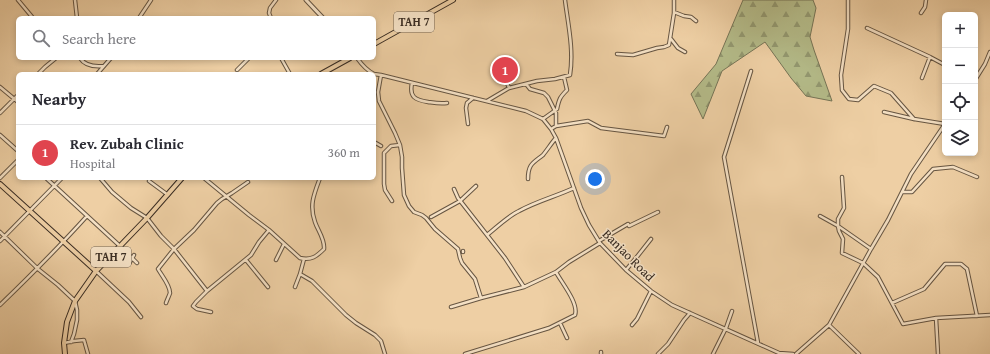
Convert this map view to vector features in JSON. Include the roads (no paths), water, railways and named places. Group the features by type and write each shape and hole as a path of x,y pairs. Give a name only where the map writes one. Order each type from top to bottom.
{"main road":[{"name":"TAH 7","path":"376,43 453,0"},
{"path":"325,72 346,60"},
{"name":"TAH 7","path":"65,354 64,343 67,322 75,301 96,272 148,218 180,180"},
{"path":"0,184 96,272"}],"street":[{"path":"18,0 31,16"},
{"path":"75,0 77,16"},
{"path":"140,16 151,0"},
{"path":"270,16 270,8 276,0"},
{"path":"306,0 321,16"},
{"path":"486,102 509,88 570,75 571,49 565,0"},
{"path":"617,54 633,55 669,45 674,12 674,0"},
{"path":"848,0 848,29 841,75 842,90 848,100 858,100 874,86 891,93 914,119"},
{"path":"922,13 926,0"},
{"path":"674,12 691,17 696,21"},
{"path":"867,28 942,63"},
{"path":"671,38 678,48 685,52"},
{"path":"978,75 990,52"},
{"path":"922,78 930,57"},
{"path":"40,72 54,60"},
{"path":"81,60 83,63 88,65 98,67 104,66"},
{"path":"98,72 110,60"},
{"path":"237,70 246,60"},
{"path":"282,60 289,72"},
{"name":"Banjao Road","path":"358,60 362,66 370,72"},
{"path":"498,61 509,88"},
{"path":"751,71 724,156 758,343"},
{"name":"Banjao Road","path":"376,74 526,111 543,119 556,138 581,208 589,225 599,242 626,270 651,291 672,304 779,352 793,354"},
{"path":"380,75 378,92 379,101 400,146 404,195 409,206 414,212 426,218 435,229 458,249 462,263 475,279 481,298"},
{"path":"543,119 557,109 558,100 567,90 564,77"},
{"path":"412,83 411,90 413,95 418,100 441,104 447,103"},
{"path":"526,84 530,88 544,93 548,97 556,113 556,126"},
{"path":"0,87 15,99 0,113"},
{"path":"468,124 466,108 467,103 473,98"},
{"path":"884,112 942,124"},
{"path":"551,129 556,126 588,121 601,128 664,136 667,127"},
{"path":"796,354 829,325 888,220 911,174 942,128"},
{"path":"0,135 16,149"},
{"path":"528,179 530,165 543,154 556,138"},
{"path":"376,143 382,146"},
{"path":"392,201 384,184 384,153 391,146 400,146"},
{"path":"0,178 16,162"},
{"path":"901,192 912,192 933,169 954,167 977,176"},
{"path":"842,177 844,208 838,219 839,232 843,239 842,253 858,262 863,263 878,277 903,324 936,318 990,315"},
{"path":"48,180 137,263"},
{"path":"0,241 60,180"},
{"path":"102,180 112,192 131,208 148,218 161,236 174,249 207,291"},
{"path":"206,180 269,230 300,258 304,259 311,259 324,249 325,244 315,222 312,201 319,180"},
{"path":"149,181 168,195"},
{"path":"166,303 170,294 169,289 158,270 174,249 194,230 217,203 248,182"},
{"path":"431,217 460,201 476,186"},
{"path":"487,235 519,211 574,188"},
{"path":"454,190 460,201 505,258 524,287"},
{"path":"452,307 524,287 556,272 599,242 628,225 658,212"},
{"path":"0,305 38,269 87,216"},
{"path":"820,216 838,226 871,249"},
{"path":"211,312 197,309 193,306 207,291 251,255 269,230"},
{"path":"0,232 38,269 75,301 78,310 74,334 71,342"},
{"path":"626,270 651,239"},
{"path":"276,260 284,244"},
{"path":"129,264 134,255"},
{"path":"295,287 304,259"},
{"path":"246,260 268,287"},
{"path":"892,303 924,289 945,264 961,264 967,270 977,316"},
{"path":"96,272 123,297 141,317"},
{"path":"465,354 549,328 575,314 576,308 570,294 556,272"},
{"path":"300,274 312,281 346,315 375,335 381,341 385,354"},
{"path":"632,325 651,291"},
{"path":"713,354 726,328 732,311"},
{"path":"658,354 668,344 690,313"},
{"path":"936,318 938,354"},
{"path":"560,323 567,338"},
{"path":"829,325 859,354"},
{"path":"64,343 84,340 88,354"}],"place":[{"name":"Rev. Zubah Clinic","path":"505,70"}]}
